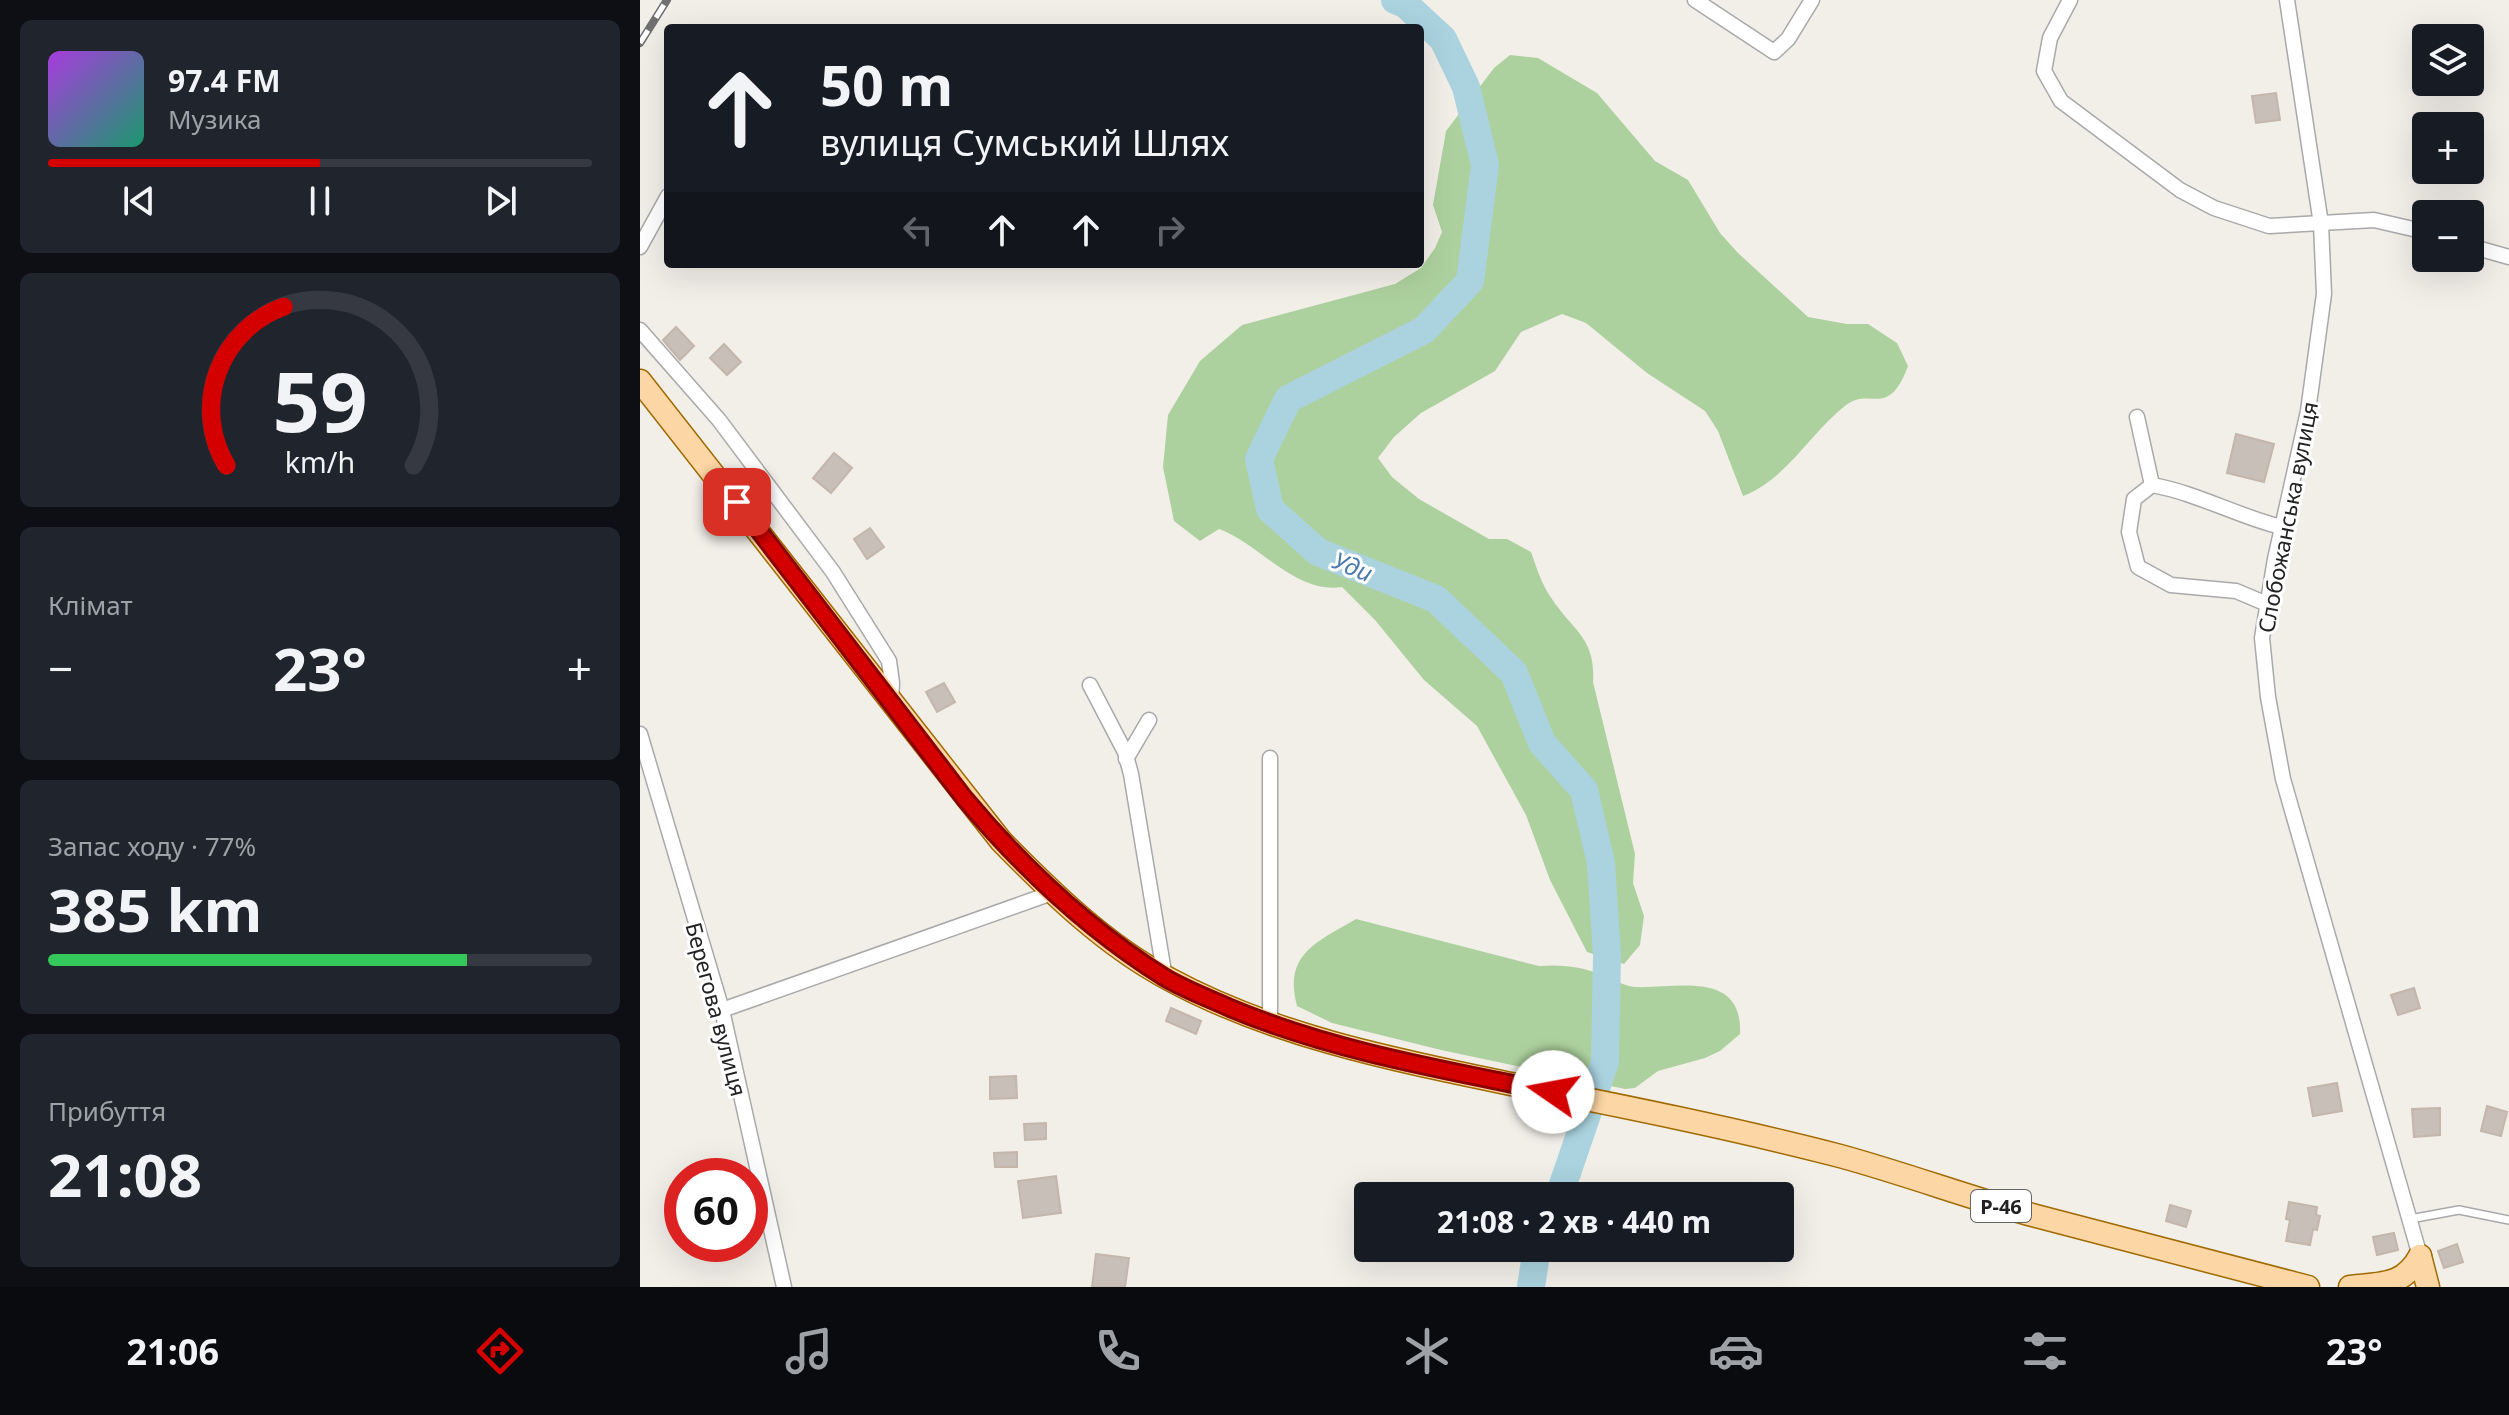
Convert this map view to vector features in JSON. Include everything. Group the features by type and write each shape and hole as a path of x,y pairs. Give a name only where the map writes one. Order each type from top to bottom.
{"main road":[{"name":"Р-46","path":"640,381 992,831 1052,893 1165,978 1270,1024 1439,1069 1696,1121 1840,1156 2036,1216 2308,1287"},
{"path":"2350,1287 2396,1281 2414,1267 2420,1256"},
{"path":"2420,1256 2428,1287"}],"street":[{"path":"1695,0 1774,52 1788,39 1812,0"},
{"path":"2070,0 2050,38 2044,71 2061,101 2180,190 2214,208 2269,226 2374,220 2412,229"},
{"name":"Слобожанська вулиця","path":"2287,0 2321,224 2324,294 2308,411 2281,527 2262,638 2268,697 2283,779 2420,1256"},
{"path":"640,247 664,203"},
{"path":"2484,250 2509,257"},
{"path":"640,330 719,420 833,572 889,661 891,702"},
{"path":"2137,417 2152,485"},
{"path":"2267,604 2236,591 2171,585 2138,567 2129,532 2134,499 2152,485 2181,490 2251,519 2281,527"},
{"path":"1090,685 1126,759 1165,978"},
{"path":"1126,759 1149,720"},
{"name":"Берегова вулиця","path":"640,734 722,1010 784,1287"},
{"path":"1270,758 1270,1024"},
{"path":"722,1010 1052,893"}],"lane":[{"path":"2410,1219 2459,1210 2509,1220"}],"green space":[{"path":"1510,55 1538,58 1597,93 1655,161 1688,180 1720,233 1738,253 1808,317 1847,324 1868,324 1897,343 1908,366 1893,392 1879,399 1863,398 1846,405 1785,468 1758,489 1743,496 1718,431 1705,411 1647,373 1586,323 1562,314 1521,332 1495,371 1421,413 1394,437 1378,458 1392,477 1419,499 1489,539 1507,539 1531,552 1548,594 1587,645 1593,667 1593,682 1635,854 1633,883 1644,916 1640,945 1624,964 1587,952 1550,880 1526,815 1477,726 1424,680 1375,620 1342,587 1325,587 1293,576 1219,529 1200,541 1174,521 1163,467 1168,415 1200,361 1242,325 1395,284 1424,268 1442,232 1433,205 1446,131 1494,68"},
{"path":"1356,919 1539,966 1581,968 1631,986 1687,986 1719,991 1730,1000 1738,1013 1740,1034 1720,1051 1658,1071 1635,1088 1625,1089 1332,1023 1297,1006 1295,974 1307,952"}],"building":[{"path":"2276,93 2280,120 2256,123 2252,96"},
{"path":"676,327 694,346 680,360 663,340"},
{"path":"724,344 741,362 727,375 710,358"},
{"path":"2236,434 2274,444 2264,482 2227,473"},
{"path":"834,453 852,468 831,493 813,478"},
{"path":"870,528 884,547 867,559 854,539"},
{"path":"944,683 955,702 937,712 926,692"},
{"path":"2414,988 2420,1008 2398,1015 2391,995"},
{"path":"1171,1008 1201,1021 1196,1034 1166,1021"},
{"path":"1016,1076 1017,1098 990,1099 990,1077"},
{"path":"2337,1083 2342,1111 2313,1116 2308,1088"},
{"path":"2487,1106 2507,1112 2501,1136 2481,1131"},
{"path":"2440,1108 2440,1135 2414,1137 2412,1109"},
{"path":"1046,1123 1046,1139 1025,1140 1024,1124"},
{"path":"1017,1152 1017,1167 995,1167 994,1153"},
{"path":"1056,1176 1061,1213 1023,1218 1018,1181"},
{"path":"2289,1202 2317,1207 2316,1215 2320,1216 2310,1245 2286,1241"},
{"path":"2170,1205 2191,1211 2186,1227 2166,1221"},
{"path":"2394,1233 2398,1250 2377,1255 2373,1237"},
{"path":"2457,1244 2463,1262 2444,1268 2438,1251"},
{"path":"1096,1254 1129,1258 1125,1287 1092,1287"}],"waterway":[{"name":"Уди","path":"1395,0 1405,4 1443,39 1466,87 1485,165 1470,281 1424,330 1288,399 1259,459 1270,509 1318,552 1436,599 1514,673 1542,743 1584,790 1601,863 1607,956 1605,1062 1564,1182"},
{"name":"Уди","path":"1531,1287 1535,1262"}],"railway":[{"path":"640,43 667,0"}],"route":[{"path":"737,502 965,799 1001,841 1052,893 1133,956 1165,978 1199,995 1270,1024 1439,1069 1553,1092"}]}
